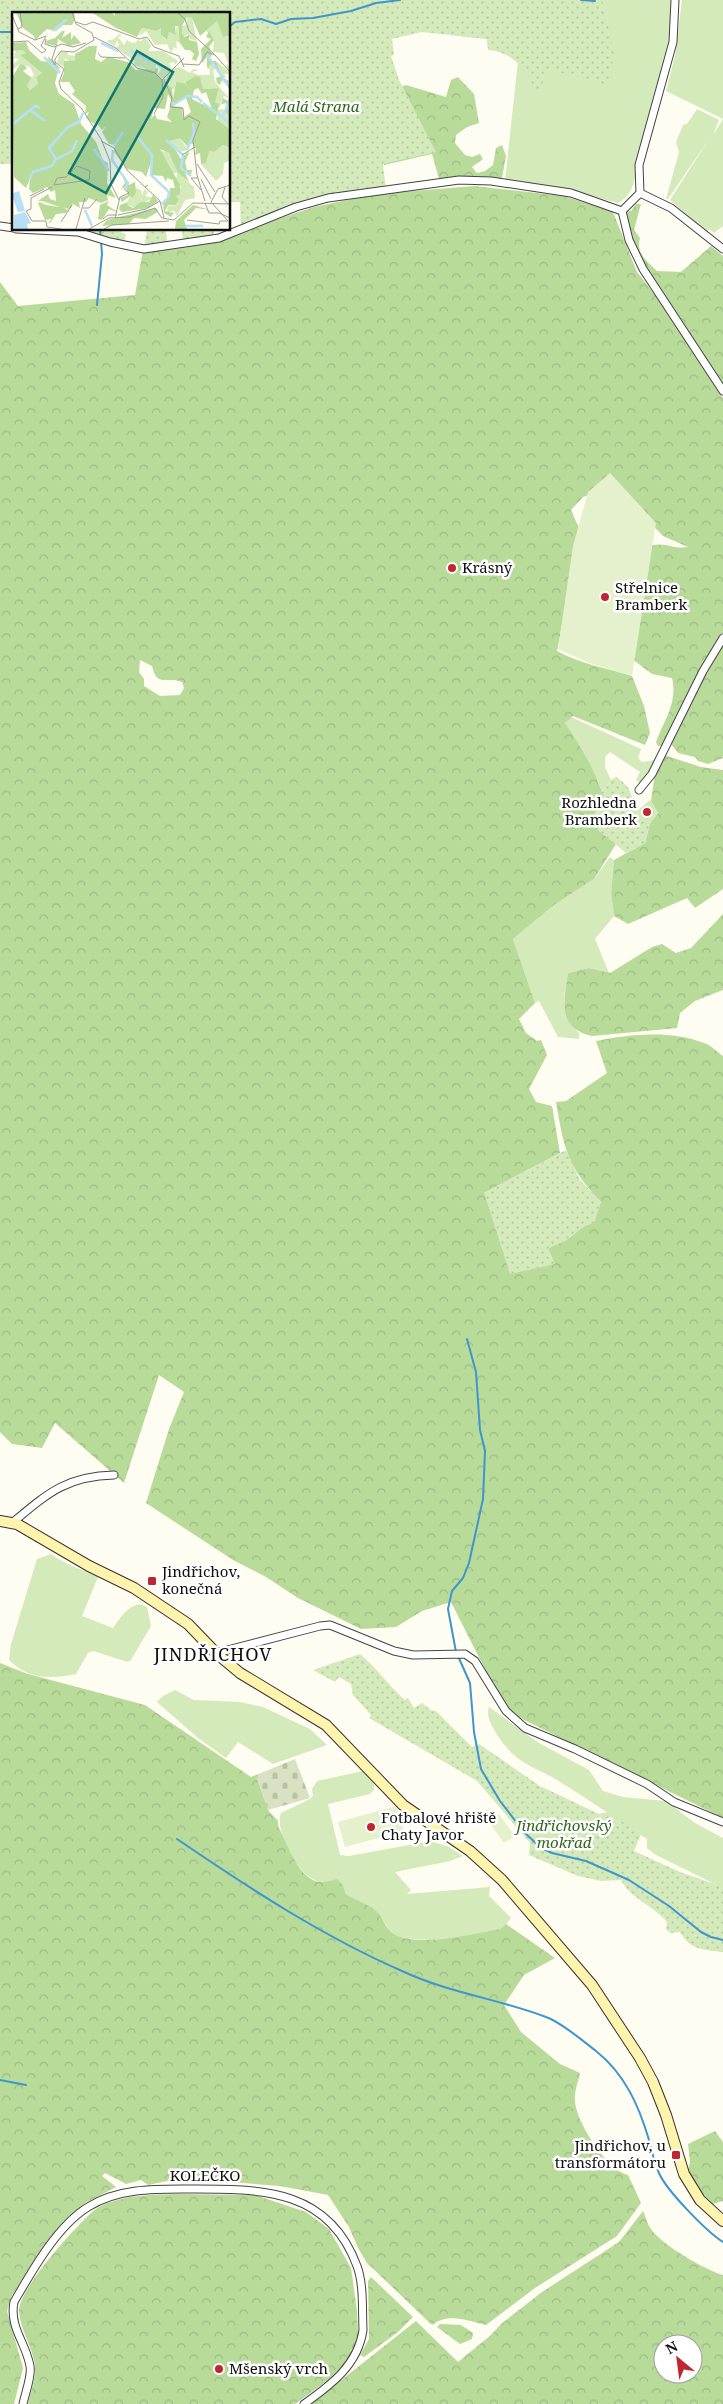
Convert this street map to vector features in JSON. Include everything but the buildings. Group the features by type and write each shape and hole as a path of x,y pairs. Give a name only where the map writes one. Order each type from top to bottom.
{"street":[{"path":"622,211 640,193 639,165 673,42 675,0"},
{"path":"46,230 78,232 110,242 144,248 219,238 296,207 328,198 459,180 491,181 571,193 622,211"},
{"path":"640,193 671,208 723,249"},
{"path":"622,211 624,226 639,262 723,391"},
{"path":"639,790 652,774 703,671 723,638"},
{"path":"12,1522 45,1494 62,1484 81,1478 114,1475"},
{"path":"0,1521 12,1522 89,1566 134,1588 188,1624 216,1653 240,1673 326,1725 403,1805 470,1851 502,1880 592,1985 640,2058 653,2082 666,2115 684,2174 692,2189 723,2221"},
{"path":"216,1653 330,1625 394,1650 413,1655 466,1654 475,1661 506,1711 525,1728 575,1748 647,1784 674,1802 723,1822"},
{"name":"KOLEČKO","path":"23,2404 30,2367 15,2328 13,2310 18,2296 40,2260 79,2214 95,2204 118,2195 148,2189 190,2189 257,2190 304,2203 326,2219 345,2242 357,2267 362,2340 344,2372 304,2404"}],"green space":[{"name":"Malá Strana","path":"0,0 602,0 614,51 610,85 549,70 538,93 519,64 506,55 488,49 487,39 422,32 392,39 394,55 391,56 399,80 436,152 383,164 386,190 329,194 241,227 240,202 230,202 230,12 12,12 12,164 0,164"},
{"path":"507,0 671,0 669,48 636,166 632,187 619,203 574,192 505,181 518,61 502,52 488,50 487,39 451,35"},
{"path":"682,0 723,0 723,119 666,91 675,56"},
{"path":"458,77 474,94 479,123 467,127 456,135 455,143 465,155 472,157 480,154 483,159 472,167 477,173 485,171 493,165 496,148 502,145 506,156 502,178 439,179 432,154 384,165 380,157 394,90 406,85 446,97 451,80"},
{"path":"697,109 719,120 713,135 723,119 723,226 714,233 709,229 707,233 670,200 709,139 668,199 666,199 679,152 676,142 683,125 687,124"},
{"path":"475,186 564,196 613,212 637,272 667,310 723,398 723,633 694,681 662,746 658,746 656,742 672,703 672,678 652,674 624,653 647,547 660,544 682,548 688,547 663,536 615,486 583,497 571,510 579,528 577,550 557,651 584,663 632,676 644,706 650,733 645,745 573,716 565,723 587,759 604,798 595,814 598,830 616,844 594,879 554,905 513,939 535,1003 519,1019 526,1033 537,1041 541,1040 547,1055 529,1089 536,1102 552,1106 560,1153 484,1193 555,1264 548,1249 576,1232 601,1202 581,1178 569,1156 556,1102 566,1101 607,1073 596,1041 650,1034 678,1036 707,1044 723,1056 723,1818 506,1711 451,1602 422,1611 396,1627 361,1629 298,1598 266,1577 233,1560 146,1503 169,1429 184,1392 159,1375 124,1483 55,1423 42,1448 12,1444 0,1432 0,282 18,306 135,295 143,250 209,242 314,207 375,194","holes":["140,660 152,666 154,673 160,679 182,682 184,688 180,695 160,696 144,686 144,679 139,672"]},
{"path":"636,204 641,204 634,230 640,238 639,248 646,261 657,271 681,272 711,246 723,256 723,386 706,364 673,307 644,266 625,220 626,211 631,211"},
{"path":"66,230 122,230 121,233 126,234 124,244"},
{"path":"147,230 166,230 167,244 144,247"},
{"path":"182,230 214,230 214,236 183,241"},
{"name":"Střelnice Bramberk","path":"610,473 656,523 632,676 589,663 558,649 573,546 588,492"},
{"path":"723,643 723,758 708,764 698,761 695,757 678,753 671,744 690,702"},
{"path":"571,717 641,749 638,758 642,762 656,760 651,772 640,783 636,780 640,772 610,752 605,757 605,767 611,780 602,792 598,781 565,723"},
{"path":"664,755 701,767 723,770 723,889 695,908 687,898 628,924 614,916 611,893 614,860 645,843 650,823 658,813 651,801 655,773"},
{"path":"616,777 629,789 638,810 650,800 658,813 650,823 645,843 626,853 598,830 595,814 604,798 602,792 611,780"},
{"path":"610,857 614,860 611,893 614,916 595,939 609,973 589,968 568,973 564,998 565,1012 572,1026 579,1033 579,1039 558,1037 539,1001 535,1003 513,939 554,905 594,879"},
{"path":"723,914 723,990 695,1001 680,1013 677,1028 592,1036 580,1032 573,1027 565,1012 564,1003 568,973 589,968 610,973 652,947 662,944 676,953 691,948"},
{"path":"566,1150 580,1180 601,1202 594,1223 548,1249 555,1264 510,1274 484,1193"},
{"path":"51,1554 68,1564 98,1577 82,1616 113,1628 131,1607 142,1605 147,1607 151,1626 131,1660 128,1662 93,1651 88,1653 76,1674 49,1677 32,1675 9,1660 11,1644 37,1559"},
{"name":"Jindřichovský mokřad","path":"360,1654 405,1700 408,1698 414,1708 422,1703 431,1710 436,1711 472,1747 479,1744 540,1786 599,1814 608,1812 641,1834 634,1851 680,1872 723,1887 723,1952 698,1948 688,1942 680,1932 670,1933 666,1929 667,1922 662,1916 630,1892 621,1880 601,1881 578,1876 529,1855 530,1843 477,1781 369,1718 371,1715 353,1695 351,1684 339,1677 335,1682 313,1670"},
{"path":"0,1663 28,1674 145,1705 251,1777 256,1775 268,1810 278,1821 278,1826 295,1861 307,1876 314,1881 324,1882 337,1879 343,1885 346,1894 376,1911 388,1928 396,1935 418,1940 432,1940 500,1929 506,1924 555,1958 524,1975 504,2005 521,2032 560,2064 580,2073 575,2098 581,2121 602,2155 620,2171 628,2175 641,2203 617,2236 535,2288 486,2325 452,2318 438,2321 432,2325 367,2263 349,2227 328,2195 280,2186 181,2178 148,2185 141,2180 126,2184 105,2173 102,2176 116,2187 85,2203 58,2231 42,2249 11,2297 7,2311 23,2368 14,2404 0,2404"},
{"path":"175,1690 194,1700 240,1702 263,1707 310,1729 327,1745 273,1764 238,1742 226,1758 198,1738 157,1702 163,1696"},
{"path":"489,1707 539,1743 589,1770 603,1791 623,1797 666,1801 695,1823 723,1838 723,1888 656,1855 647,1848 647,1839 569,1787 519,1759 505,1746 496,1733 489,1719"},
{"path":"295,1759 310,1798 268,1810 256,1775"},
{"path":"363,1771 374,1784 374,1790 370,1794 328,1804 340,1855 349,1856 431,1841 449,1847 463,1856 450,1861 395,1872 411,1890 407,1894 490,1887 489,1896 511,1918 505,1925 500,1929 479,1935 433,1939 398,1936 389,1929 375,1911 346,1894 343,1885 316,1881 300,1868 284,1839 281,1829 281,1813 310,1799 313,1796 312,1789 317,1781"},
{"name":"Fotbalové hřiště Chaty Javor","path":"396,1806 404,1831 345,1847 338,1822"},
{"path":"499,1814 515,1836 504,1843 488,1821"},
{"path":"715,2131 723,2142 723,2201 713,2204 696,2186 688,2170 690,2162 688,2144"},
{"path":"145,2195 255,2195 306,2212 329,2229 351,2268 357,2311 358,2336 345,2368 295,2404 28,2404 34,2380 35,2366 19,2311 21,2301 37,2274 73,2232 100,2206 119,2199"},
{"path":"643,2211 650,2227 663,2242 695,2262 723,2275 723,2404 311,2404 416,2321 458,2362 491,2335 501,2324 542,2292 619,2242"},
{"path":"371,2277 413,2317 398,2332 364,2357 360,2355 369,2339 368,2281"},
{"path":"440,2324 461,2325 473,2333 472,2339 460,2344 437,2327"}],"waterway":[{"path":"230,26 235,22 261,19 276,24 291,19 313,18 351,11 376,3 400,0"},
{"path":"581,0 595,1"},
{"path":"0,32 12,32"},
{"path":"97,305 102,254 100,230"},
{"path":"456,1652 448,1609 452,1591 463,1578 469,1563 483,1499 485,1451 480,1430 476,1372 467,1339"},
{"path":"458,1656 470,1683 474,1732 481,1769 500,1801 524,1832 541,1848 552,1853 586,1861 629,1880 669,1906 701,1932 723,1940"},
{"path":"177,1839 286,1910 372,1957 420,1979 546,2017 572,2032 606,2060 623,2080 641,2115 656,2165 663,2180 688,2210 723,2242"},
{"path":"0,2080 26,2085"}],"place":[{"name":"Krásný","path":"452,568"},
{"name":"Střelnice Bramberk","path":"605,597"},
{"name":"Rozhledna Bramberk","path":"647,812"},
{"name":"Jindřichov, konečná","path":"152,1581"},
{"name":"Fotbalové hřiště Chaty Javor","path":"371,1827"},
{"name":"Jindřichov, u transformátoru","path":"676,2155"},
{"name":"Mšenský vrch","path":"219,2369"}],"district":[{"name":"JINDŘICHOV","path":"213,1655"}]}
